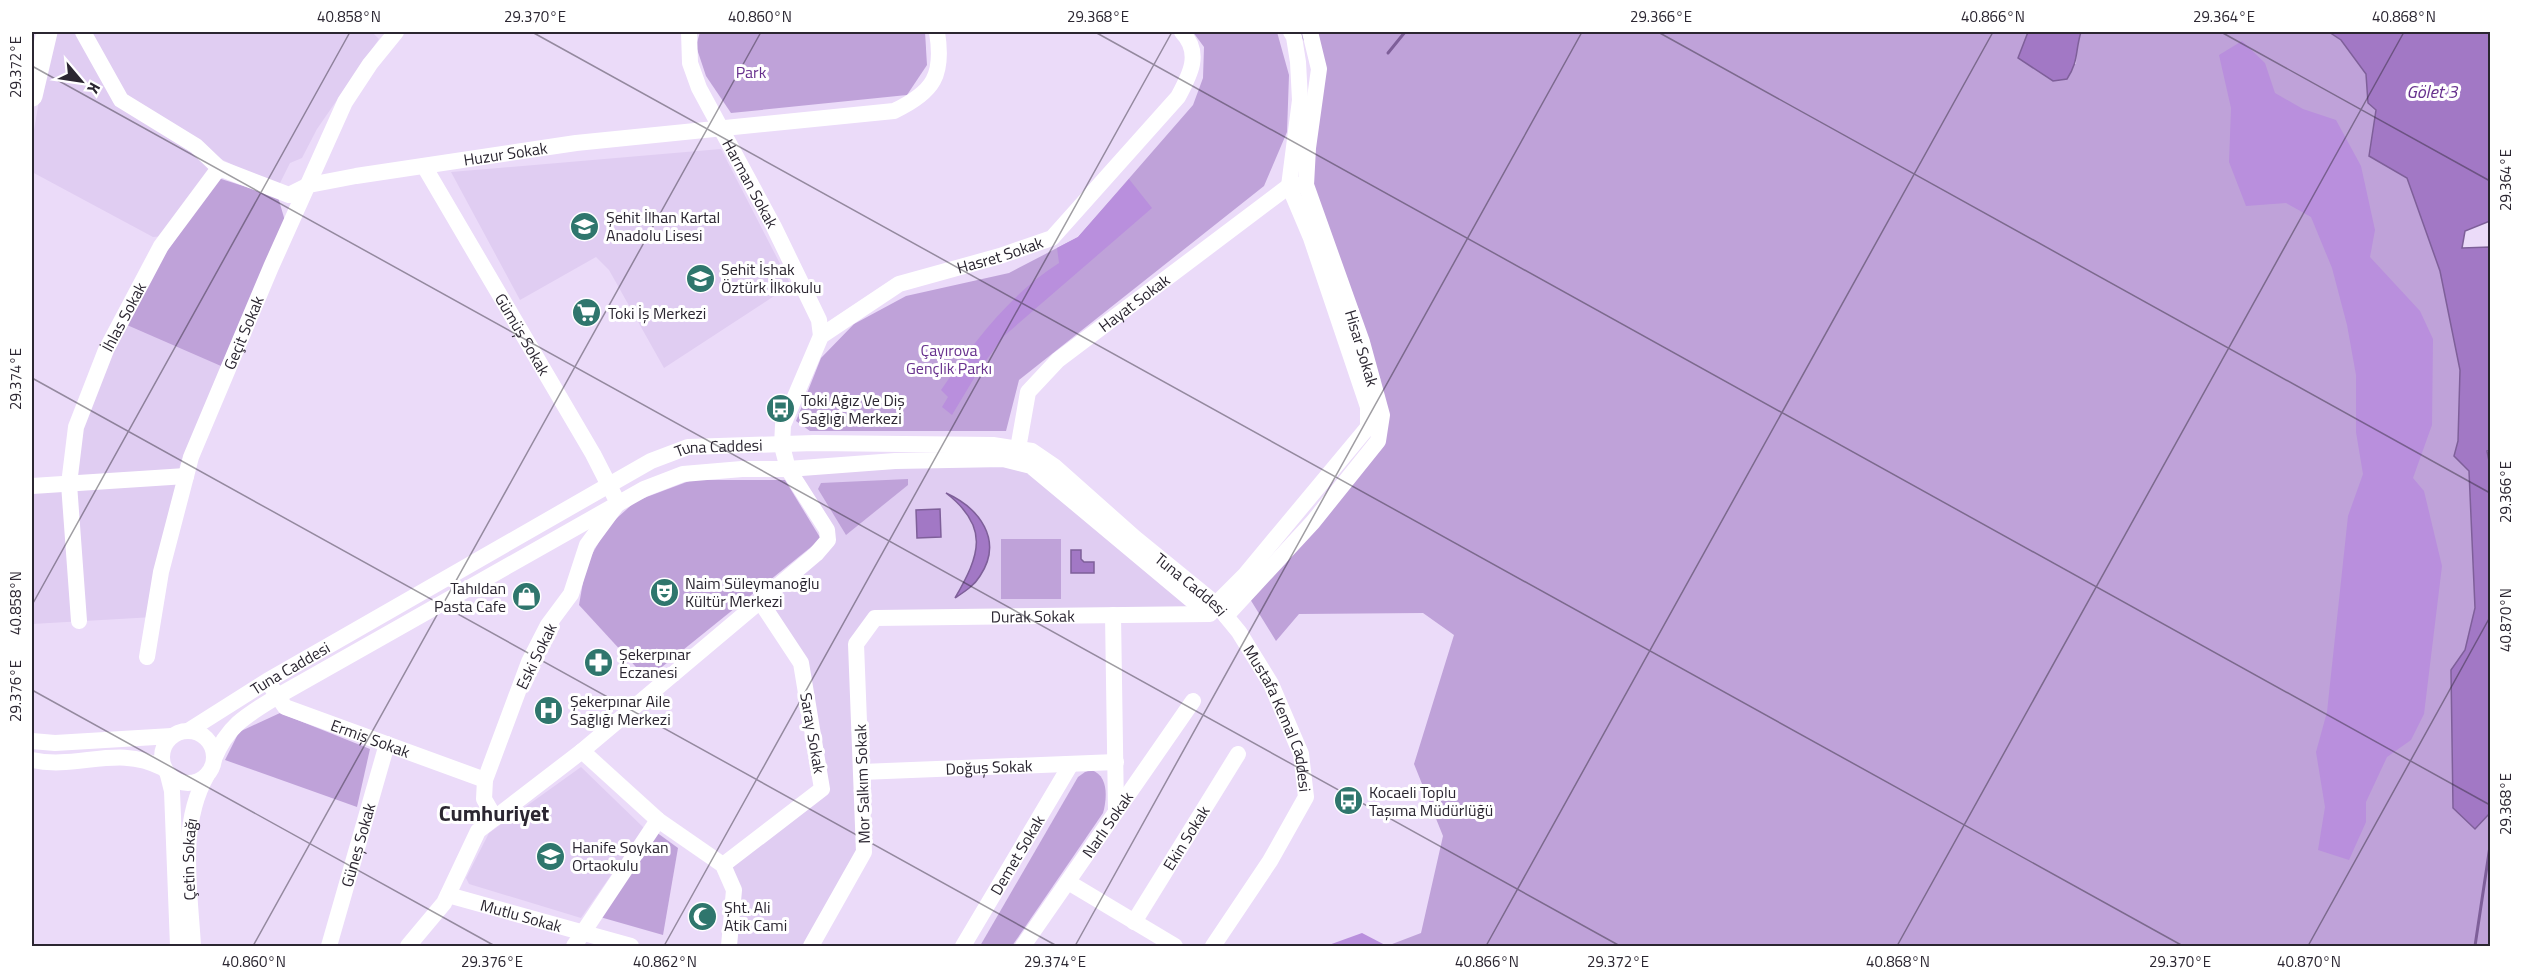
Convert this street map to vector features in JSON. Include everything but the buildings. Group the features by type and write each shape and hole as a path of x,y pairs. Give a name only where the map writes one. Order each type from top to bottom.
{"main road":[{"path":"32,96 47,32"}],"street":[{"name":"Huzur Sokak","path":"83,32 121,100 196,146 219,168 289,195 309,185 576,143 894,111 918,100 932,83 941,56 937,32"},
{"name":"Harman Sokak","path":"689,32 690,63 699,88 774,227 819,320 821,336"},
{"name":"Hasret Sokak","path":"821,336 899,284 1000,256 1052,238 1178,97 1191,73 1194,56 1182,32"},
{"name":"Hisar Sokak","path":"1216,611 1313,522 1378,441 1382,415 1362,342 1297,185 1300,100 1298,62 1291,32"},
{"name":"Hisar Sokak","path":"1297,185 1319,69 1310,32"},
{"name":"Geçit Sokak","path":"147,657 161,572 191,457 271,267 345,102 389,34"},
{"name":"Gümüş Sokak","path":"424,166 548,376 618,503"},
{"name":"İhlas Sokak","path":"79,621 69,484 76,427 106,350 161,246 219,168"},
{"name":"Hayat Sokak","path":"1017,456 1028,392 1058,360 1297,185"},
{"path":"408,946 444,903 478,831 582,751 816,554 828,540 827,530 788,469 782,446 783,425 821,336"},
{"name":"Tuna Caddesi","path":"180,734 267,681 651,461 688,447 782,446 814,443 993,445 1017,456"},
{"name":"Tuna Caddesi","path":"210,767 221,742 241,719 278,696 618,503 644,489 683,474 895,461 1003,459 1032,451 1054,466 1216,611"},
{"path":"32,486 186,476"},
{"name":"Eski Sokak","path":"495,818 484,799 485,780 529,662 549,625 571,594 587,545 618,503"},
{"name":"Saray Sokak","path":"723,865 822,789 801,663 760,601"},
{"name":"Durak Sokak","path":"856,644 875,618 1113,615 1216,611"},
{"name":"Mustafa Kemal Caddesi","path":"1213,946 1270,861 1306,797 1301,754 1271,684 1216,611"},
{"path":"1113,615 1116,811"},
{"name":"Mor Salkım Sokak","path":"811,946 864,852 856,644"},
{"name":"Ermiş Sokak","path":"267,681 285,707 485,780"},
{"name":"Narlı Sokak","path":"1023,946 1193,701"},
{"path":"32,734 50,741 67,742"},
{"path":"178,946 172,791 162,750 180,734"},
{"path":"32,741 67,742 180,734 204,736 210,743 210,767 192,783 175,781 166,772 140,758 126,756 37,762"},
{"name":"Güneş Sokak","path":"329,946 387,744"},
{"path":"582,751 658,820 723,865 734,890 729,946"},
{"name":"Ekin Sokak","path":"1134,922 1238,753"},
{"name":"Doğuş Sokak","path":"861,772 1116,762"},
{"name":"Demet Sokak","path":"963,946 1071,764"},
{"name":"Çetin Sokağı","path":"193,946 190,823 194,801 210,767"},
{"path":"578,940 658,820"},
{"path":"1068,882 1174,946"},
{"name":"Mutlu Sokak","path":"448,895 578,940 631,946"}],"shaded area":[{"path":"56,32 372,32 379,39 317,129 302,158 290,163 278,187 219,158 163,236 153,237 32,172 32,142 45,66"},
{"path":"2242,41 2265,63 2275,93 2303,109 2336,120 2361,166 2375,230 2370,257 2420,311 2433,339 2432,425 2413,478 2424,491 2442,566 2424,714 2411,740 2387,757 2366,802 2366,822 2349,860 2318,850 2325,807 2316,752 2327,712 2348,516 2363,474 2356,432 2356,375 2347,325 2332,268 2311,217 2286,203 2246,206 2229,162 2231,108 2219,55"},
{"name":"Şehit İlhan Kartal Anadolu Lisesi","path":"721,149 791,285 664,368 609,270 596,257 520,300 451,172"},
{"path":"1129,179 1152,208 1004,336 979,370 952,415 942,407 948,397 941,390 966,354 1008,305 1059,263 1057,248 1078,237"},
{"path":"165,254 247,305 180,465 154,617 32,624 32,483 76,478 83,428 115,348"},
{"path":"1033,467 1209,607 875,618 856,644 864,851 810,946 729,946 732,930 724,864 822,789 801,663 759,603 828,540 785,468"},
{"name":"Hanife Soykan Ortaokulu","path":"581,767 644,828 581,918 469,884 466,878 489,833"},
{"path":"1362,933 1387,946 1326,946"}],"green space":[{"name":"Park","path":"700,32 925,32 927,65 907,95 731,113 706,76 696,46"},
{"name":"Çayırova Gençlik Parkı","path":"1193,32 1277,32 1289,75 1287,132 1264,186 1019,380 1006,431 810,431 796,421 821,358 854,324 906,296 1009,273 1078,237 1193,105 1203,78 1204,47"},
{"path":"1296,32 2028,32 2018,58 2076,64 2081,32 2329,32 2341,40 2366,74 2368,103 2376,110 2371,157 2407,178 2440,271 2460,370 2458,441 2454,456 2469,471 2475,608 2465,650 2451,670 2453,808 2475,828 2490,813 2490,946 1387,946 1421,933 1443,836 1414,764 1454,635 1423,613 1299,614 1276,641 1250,599 1379,442 1305,182 1314,52"},
{"path":"218,178 278,197 285,221 221,366 127,325 165,254"},
{"path":"908,479 908,485 846,535 818,489 821,483"},
{"path":"692,480 785,480 821,539 647,679 579,605 586,565 608,526 636,501"},
{"path":"1001,539 1061,539 1061,599 1001,599"},
{"path":"280,713 370,749 357,807 225,760 239,732"},
{"path":"1091,770 1097,773 1104,782 1106,795 1103,813 1012,946 980,946 1078,777"},
{"path":"656,832 678,848 663,935 600,917"}],"water":[{"path":"2028,32 2081,32 2075,61 2067,79 2053,81 2018,58"},
{"name":"Gölet 3","path":"2329,32 2490,32 2490,221 2465,231 2462,248 2490,247 2490,450 2487,451 2490,466 2490,813 2475,829 2453,808 2451,670 2465,650 2475,608 2469,471 2454,456 2458,441 2460,370 2440,271 2407,178 2369,156 2376,110 2368,103 2366,74 2341,40"},
{"path":"946,493 958,499 978,516 988,538 987,563 980,576 972,586 955,598 964,583 975,555 975,530 960,506"},
{"path":"940,509 941,537 917,538 916,510"},
{"path":"1071,550 1081,550 1081,559 1084,562 1094,562 1094,573 1071,573"}],"waterway":[{"path":"1388,53 1405,32"},
{"path":"2475,946 2490,846"}],"place":[{"name":"Şehit İlhan Kartal Anadolu Lisesi","path":"585,226"},
{"name":"Şehit İshak Öztürk İlkokulu","path":"700,278"},
{"name":"Toki İş Merkezi","path":"587,313"},
{"name":"Toki Ağız Ve Diş Sağlığı Merkezi","path":"780,409"},
{"name":"Naim Süleymanoğlu Kültür Merkezi","path":"664,592"},
{"name":"Tahıldan Pasta Cafe","path":"527,597"},
{"name":"Şekerpınar Eczanesi","path":"598,663"},
{"name":"Şekerpınar Aile Sağlığı Merkezi","path":"549,710"},
{"name":"Kocaeli Toplu Taşıma Müdürlüğü","path":"1348,801"},
{"name":"Hanife Soykan Ortaokulu","path":"551,856"},
{"name":"Şht. Ali Atik Cami","path":"703,916"}],"district":[{"name":"Cumhuriyet","path":"494,813"}]}
